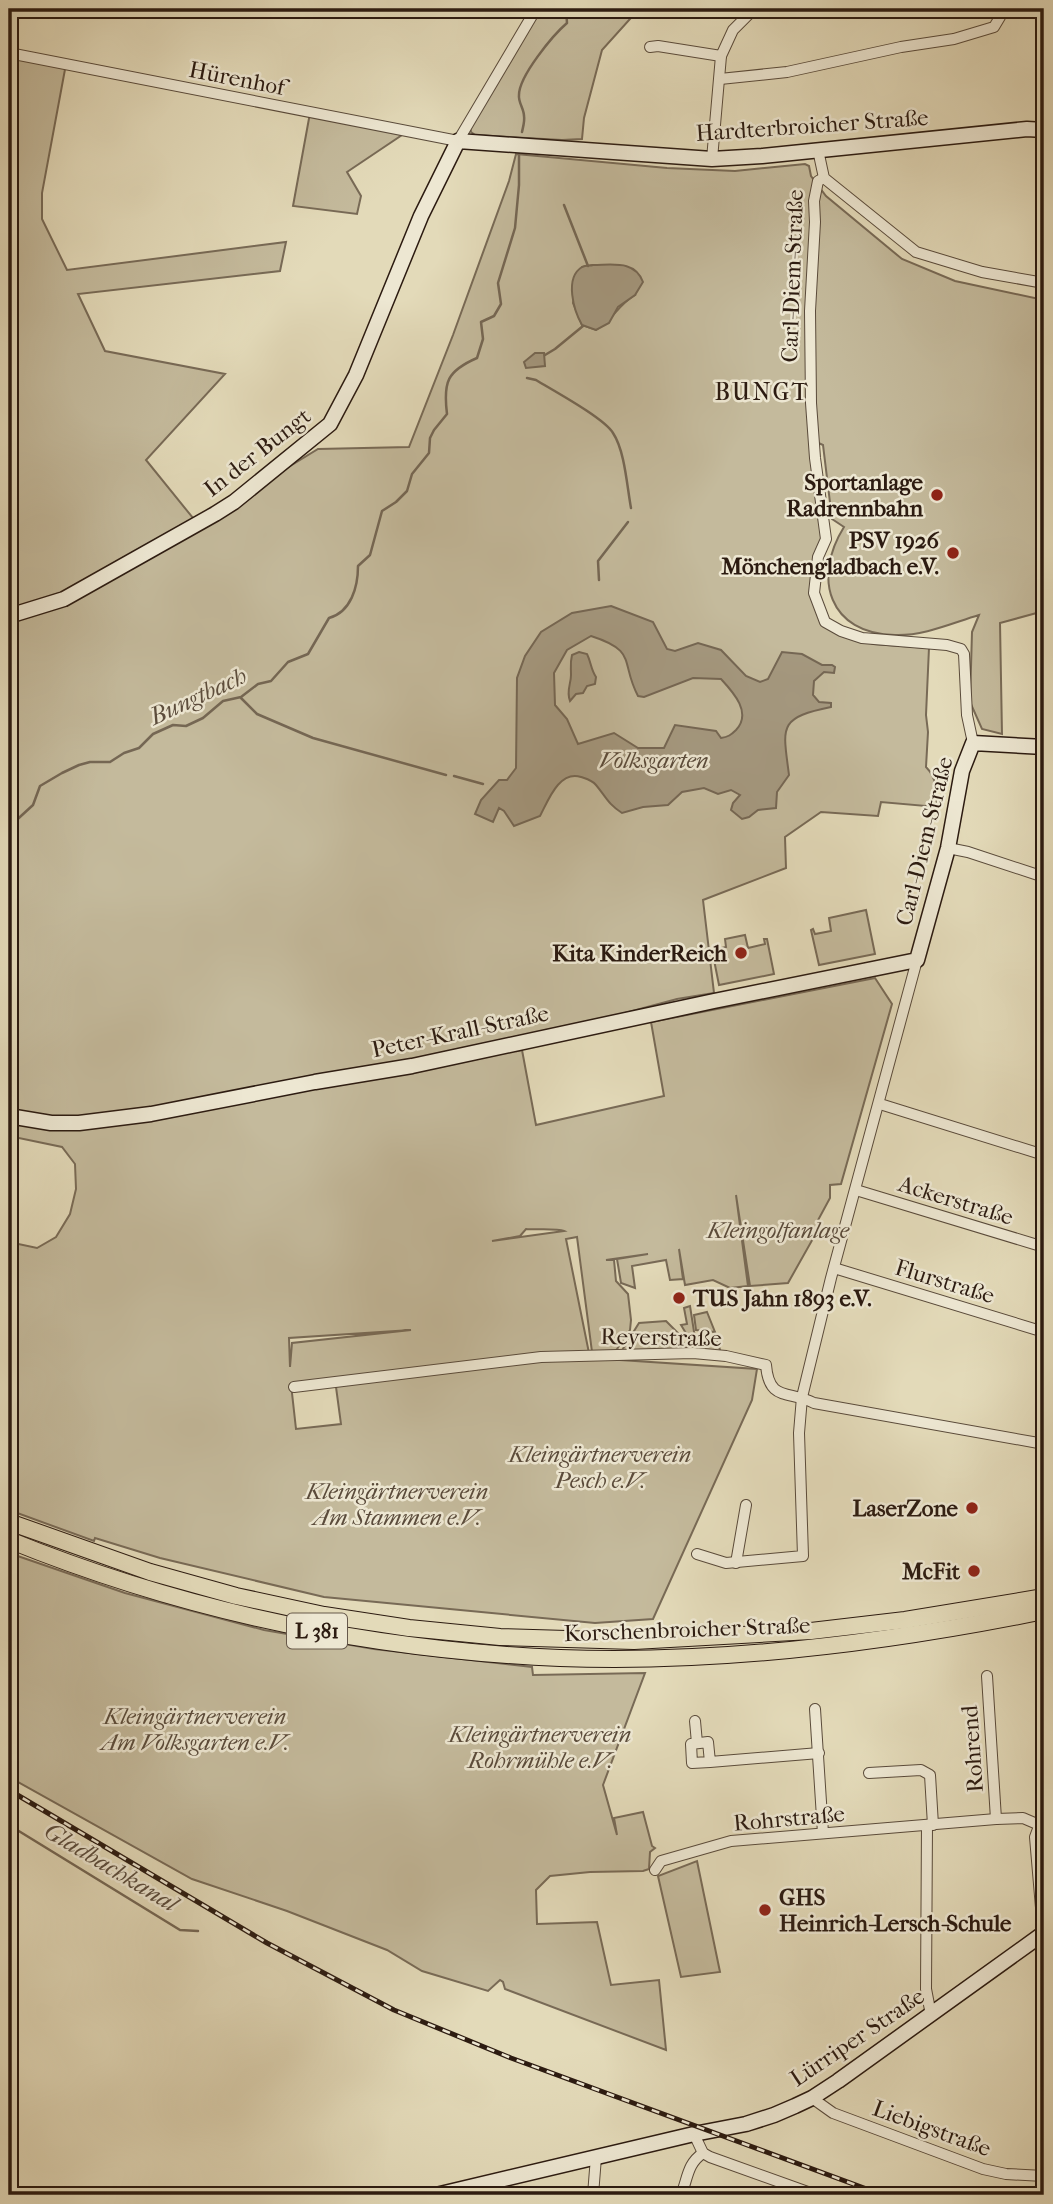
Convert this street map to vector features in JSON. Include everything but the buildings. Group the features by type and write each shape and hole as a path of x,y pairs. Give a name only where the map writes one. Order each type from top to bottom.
{"main road":[{"name":"Korschenbroicher Straße","path":"9,1522 150,1572 236,1596 336,1617 500,1637 634,1641 811,1631 898,1621 1044,1598"},
{"name":"Korschenbroicher Straße","path":"9,1540 148,1591 233,1612 396,1644 470,1652 562,1658 726,1655 880,1640 977,1625 1044,1611"}],"street":[{"path":"458,141 536,9"},
{"path":"712,159 721,56 733,30 754,9"},
{"path":"720,79 787,72 901,47 954,39 994,27 1000,17 1000,9"},
{"path":"650,47 721,56"},
{"name":"Hürenhof","path":"9,53 458,141"},
{"name":"Hardterbroicher Straße","path":"458,141 712,159 1027,129 1044,130"},
{"name":"In der Bungt","path":"9,616 64,599 215,514 234,502 330,424 356,375 421,216 458,141"},
{"path":"818,150 824,178 916,252 982,272 1044,283"},
{"name":"Carl-Diem-Straße","path":"697,1554 726,1563 803,1556 799,1433 802,1397 834,1268 948,848 962,771 973,743 967,715 964,654 961,649 947,645 863,639 841,631 825,622 814,593 818,557 826,539 815,458 811,402 810,311 814,201 818,181 824,178"},
{"path":"973,743 1044,747"},
{"path":"948,848 1044,877"},
{"name":"Peter-Krall-Straße","path":"9,1116 51,1123 79,1123 151,1114 412,1066 701,1003 917,960"},
{"path":"880,1104 1044,1155"},
{"name":"Ackerstraße","path":"856,1191 1044,1247"},
{"name":"Flurstraße","path":"834,1268 1044,1332"},
{"name":"Reyerstraße","path":"294,1387 541,1357 694,1353 726,1356 766,1365 771,1388 781,1394 802,1397 814,1403 1044,1444"},
{"path":"736,1563 746,1505"},
{"name":"Rohrend","path":"987,1676 996,1819"},
{"path":"815,1709 823,1833"},
{"path":"695,1721 697,1743"},
{"path":"710,1762 708,1742 691,1744 692,1763 710,1762 818,1753"},
{"path":"869,1773 921,1770 930,1775 926,1989 931,2015"},
{"path":"1044,1812 1035,1837 1044,1943"},
{"name":"Rohrstraße","path":"655,1870 661,1861 731,1841 996,1819 1023,1818 1041,1826"},
{"name":"Lürriper Straße","path":"436,2195 470,2191 596,2157 772,2116 812,2098 1044,1934"},
{"name":"Liebigstraße","path":"812,2098 833,2113 983,2169 1006,2174 1044,2176"},
{"path":"694,2134 704,2153 816,2195"},
{"path":"681,2195 690,2166 704,2153"},
{"path":"593,2195 596,2157"}],"green space":[{"path":"539,9 639,9 602,50 584,118 582,139 475,135 471,132 470,125"},
{"path":"9,53 66,64 42,193 42,219 67,270 286,242 280,271 78,294 105,351 225,374 146,460 197,523 318,449 409,447 453,335 509,181 516,154 667,168 735,171 805,164 809,166 811,176 826,196 902,259 955,281 1044,300 1044,611 1000,623 1002,734 982,729 970,702 972,632 979,615 927,631 895,635 873,632 855,625 841,614 833,600 829,565 834,546 844,527 832,519 823,445 814,441 826,539 815,574 825,622 873,644 929,648 926,767 934,781 937,807 881,802 878,816 821,812 785,837 786,868 703,900 714,993 677,999 517,1042 517,1051 522,1050 536,1125 664,1096 651,1022 875,978 892,1004 841,1184 830,1185 830,1198 817,1222 819,1228 788,1283 750,1286 736,1195 748,1286 730,1288 713,1280 685,1285 679,1249 683,1279 670,1280 666,1260 632,1266 635,1288 621,1283 617,1259 648,1254 606,1260 614,1260 616,1281 628,1294 630,1330 615,1352 592,1352 577,1237 566,1239 590,1358 757,1369 752,1400 653,1619 595,1623 324,1597 160,1558 95,1538 94,1541 9,1510 9,1242 37,1248 56,1237 70,1214 76,1189 75,1164 62,1147 9,1136","holes":["593,265 635,295 596,330 582,325 573,303 582,267","526,1229 564,1231 492,1241 520,1236","411,1330 292,1343 290,1367 289,1338","291,1384 336,1387 341,1424 296,1429"]},
{"path":"310,113 405,133 347,172 361,196 357,214 293,206"},
{"path":"866,910 875,954 819,965 811,930 813,929 815,934 831,931 829,918"},
{"path":"745,935 748,948 765,944 764,939 767,939 774,974 719,985 712,950 726,947 725,939"},
{"path":"690,1306 695,1338 717,1339 720,1350 718,1352 697,1350 681,1325 687,1324 684,1308"},
{"path":"707,1312 715,1332 696,1330 694,1315"},
{"path":"666,1321 679,1334 688,1351 621,1352 639,1323"},
{"path":"9,1553 125,1593 264,1630 374,1649 532,1667 533,1675 645,1673 603,1785 617,1835 614,1818 643,1812 652,1846 655,1848 650,1852 649,1869 550,1876 536,1890 537,1924 597,1922 611,1985 659,1980 666,2050 505,1989 500,1980 488,1991 422,1971 387,1950 287,1911 192,1879 9,1777"},
{"path":"697,1861 720,1972 681,1977 658,1876"}],"shaded area":[{"path":"582,267 629,267 635,270 643,282 635,295 618,307 609,323 596,330 582,325 572,295 573,279 577,272"},
{"path":"535,353 544,353 545,366 526,368 524,362"},
{"path":"611,606 653,622 667,649 675,651 698,643 721,650 746,676 760,682 768,679 782,652 802,654 822,665 835,667 834,673 824,672 814,681 813,695 819,702 831,703 831,707 801,716 787,727 785,746 789,775 777,792 776,808 758,810 742,819 731,810 740,795 731,790 718,794 704,788 682,792 668,805 643,807 622,813 593,782 573,776 560,782 555,788 540,816 514,826 499,808 493,822 475,814 481,800 499,780 507,780 516,768 517,678 525,656 541,632 572,613","holes":["591,636 606,641 622,653 638,696 644,697 693,678 721,679 731,690 742,710 740,724 731,734 721,738 716,731 675,725 664,748 638,748 614,733 578,744 567,719 555,705 554,673 567,650"]},
{"path":"579,652 587,654 596,677 595,684 587,686 583,693 576,694 570,701 571,658"}],"waterway":[{"name":"Bungtbach","path":"522,132 524,118 519,98 520,87 538,56 567,23 566,9"},
{"name":"Bungtbach","path":"9,827 33,805 40,786 62,773 90,762 110,762 139,748 153,734 173,725 186,726 203,718 223,701 241,697 258,684 271,681 288,662 308,654 329,618 337,615 348,604 355,590 358,566 370,555 382,511 407,491 412,474 429,453 430,438 434,430 447,414 446,394 449,379 459,368 477,358 483,339 481,322 494,316 501,304 498,283 515,228 519,154"},
{"path":"564,205 588,266"},
{"path":"545,355 583,326"},
{"path":"527,378 536,380 578,405 613,433 623,459 631,508"},
{"path":"599,580 598,561 628,522"},
{"path":"241,698 257,714 313,738 446,775"},
{"path":"454,776 483,784"},
{"name":"Gladbachkanal","path":"9,1825 180,1930 198,1931"}],"railway":[{"path":"9,1790 267,1943 394,2010 511,2058 883,2195"}],"place":[{"name":"Sportanlage Radrennbahn","path":"937,495"},
{"name":"PSV 1926 Mönchengladbach e.V.","path":"953,553"},
{"name":"Kita KinderReich","path":"741,953"},
{"name":"TUS Jahn 1893 e.V.","path":"679,1298"},
{"name":"LaserZone","path":"972,1508"},
{"name":"McFit","path":"974,1571"},
{"name":"GHS Heinrich-Lersch-Schule","path":"765,1910"}],"district":[{"name":"BUNGT","path":"762,392"}],"park label":[{"name":"Volksgarten","path":"654,760"},
{"name":"Kleingolfanlage","path":"778,1230"},
{"name":"Kleingärtnerverein Pesch e.V.","path":"600,1467"},
{"name":"Kleingärtnerverein Am Stammen e.V.","path":"397,1504"},
{"name":"Kleingärtnerverein Am Volksgarten e.V.","path":"195,1729"},
{"name":"Kleingärtnerverein Rohrmühle e.V.","path":"540,1747"}]}
